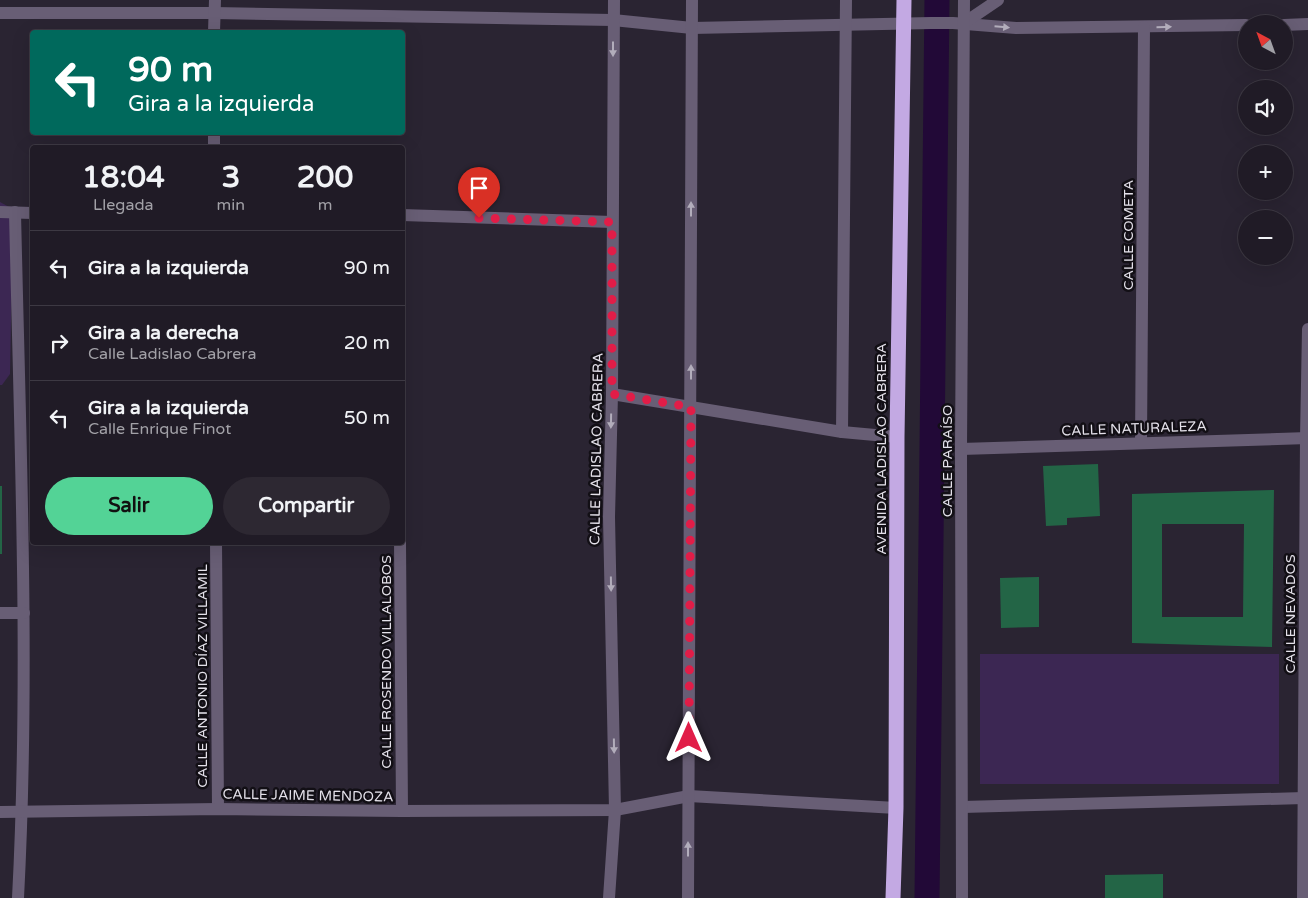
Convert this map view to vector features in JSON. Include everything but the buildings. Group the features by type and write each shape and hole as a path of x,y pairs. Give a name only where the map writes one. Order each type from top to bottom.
{"highway":[{"name":"AVENIDA LADISLAO CABRERA","path":"893,898 896,808 897,437 904,0"}],"street":[{"path":"214,30 215,0"},
{"name":"CALLE LADISLAO CABRERA","path":"609,898 615,810 610,517 614,0"},
{"path":"688,898 692,0"},
{"path":"842,432 846,0"},
{"path":"959,23 964,0"},
{"path":"959,23 998,0"},
{"path":"0,13 214,13 613,20 692,28 931,22 1016,28 1238,25"},
{"name":"CALLE PARAÍSO","path":"959,23 962,449 962,898"},
{"path":"1293,25 1308,24"},
{"name":"CALLE COMETA","path":"1141,443 1144,27"},
{"path":"0,212 30,213"},
{"path":"16,212 24,613 22,812 18,898"},
{"path":"405,215 612,222"},
{"name":"CALLE NEVADOS","path":"1303,898 1308,329"},
{"path":"612,394 842,432 897,437"},
{"name":"CALLE NATURALEZA","path":"962,449 1307,438"},
{"name":"CALLE ANTONIO DÍAZ VILLAMIL","path":"216,545 218,809"},
{"name":"CALLE ROSENDO VILLALOBOS","path":"400,545 402,811"},
{"path":"0,613 24,613"},
{"name":"CALLE JAIME MENDOZA","path":"0,812 218,809 402,811 615,810 689,796 896,808"},
{"path":"962,807 1304,798"}],"shaded area":[{"path":"0,202 11,208 13,216 10,374 2,385 0,385"},
{"path":"980,654 1279,654 1279,784 980,784"}],"waterway":[{"path":"927,898 937,0"}],"route":[{"path":"479,218 612,222 612,394 691,407 689,738"}]}
